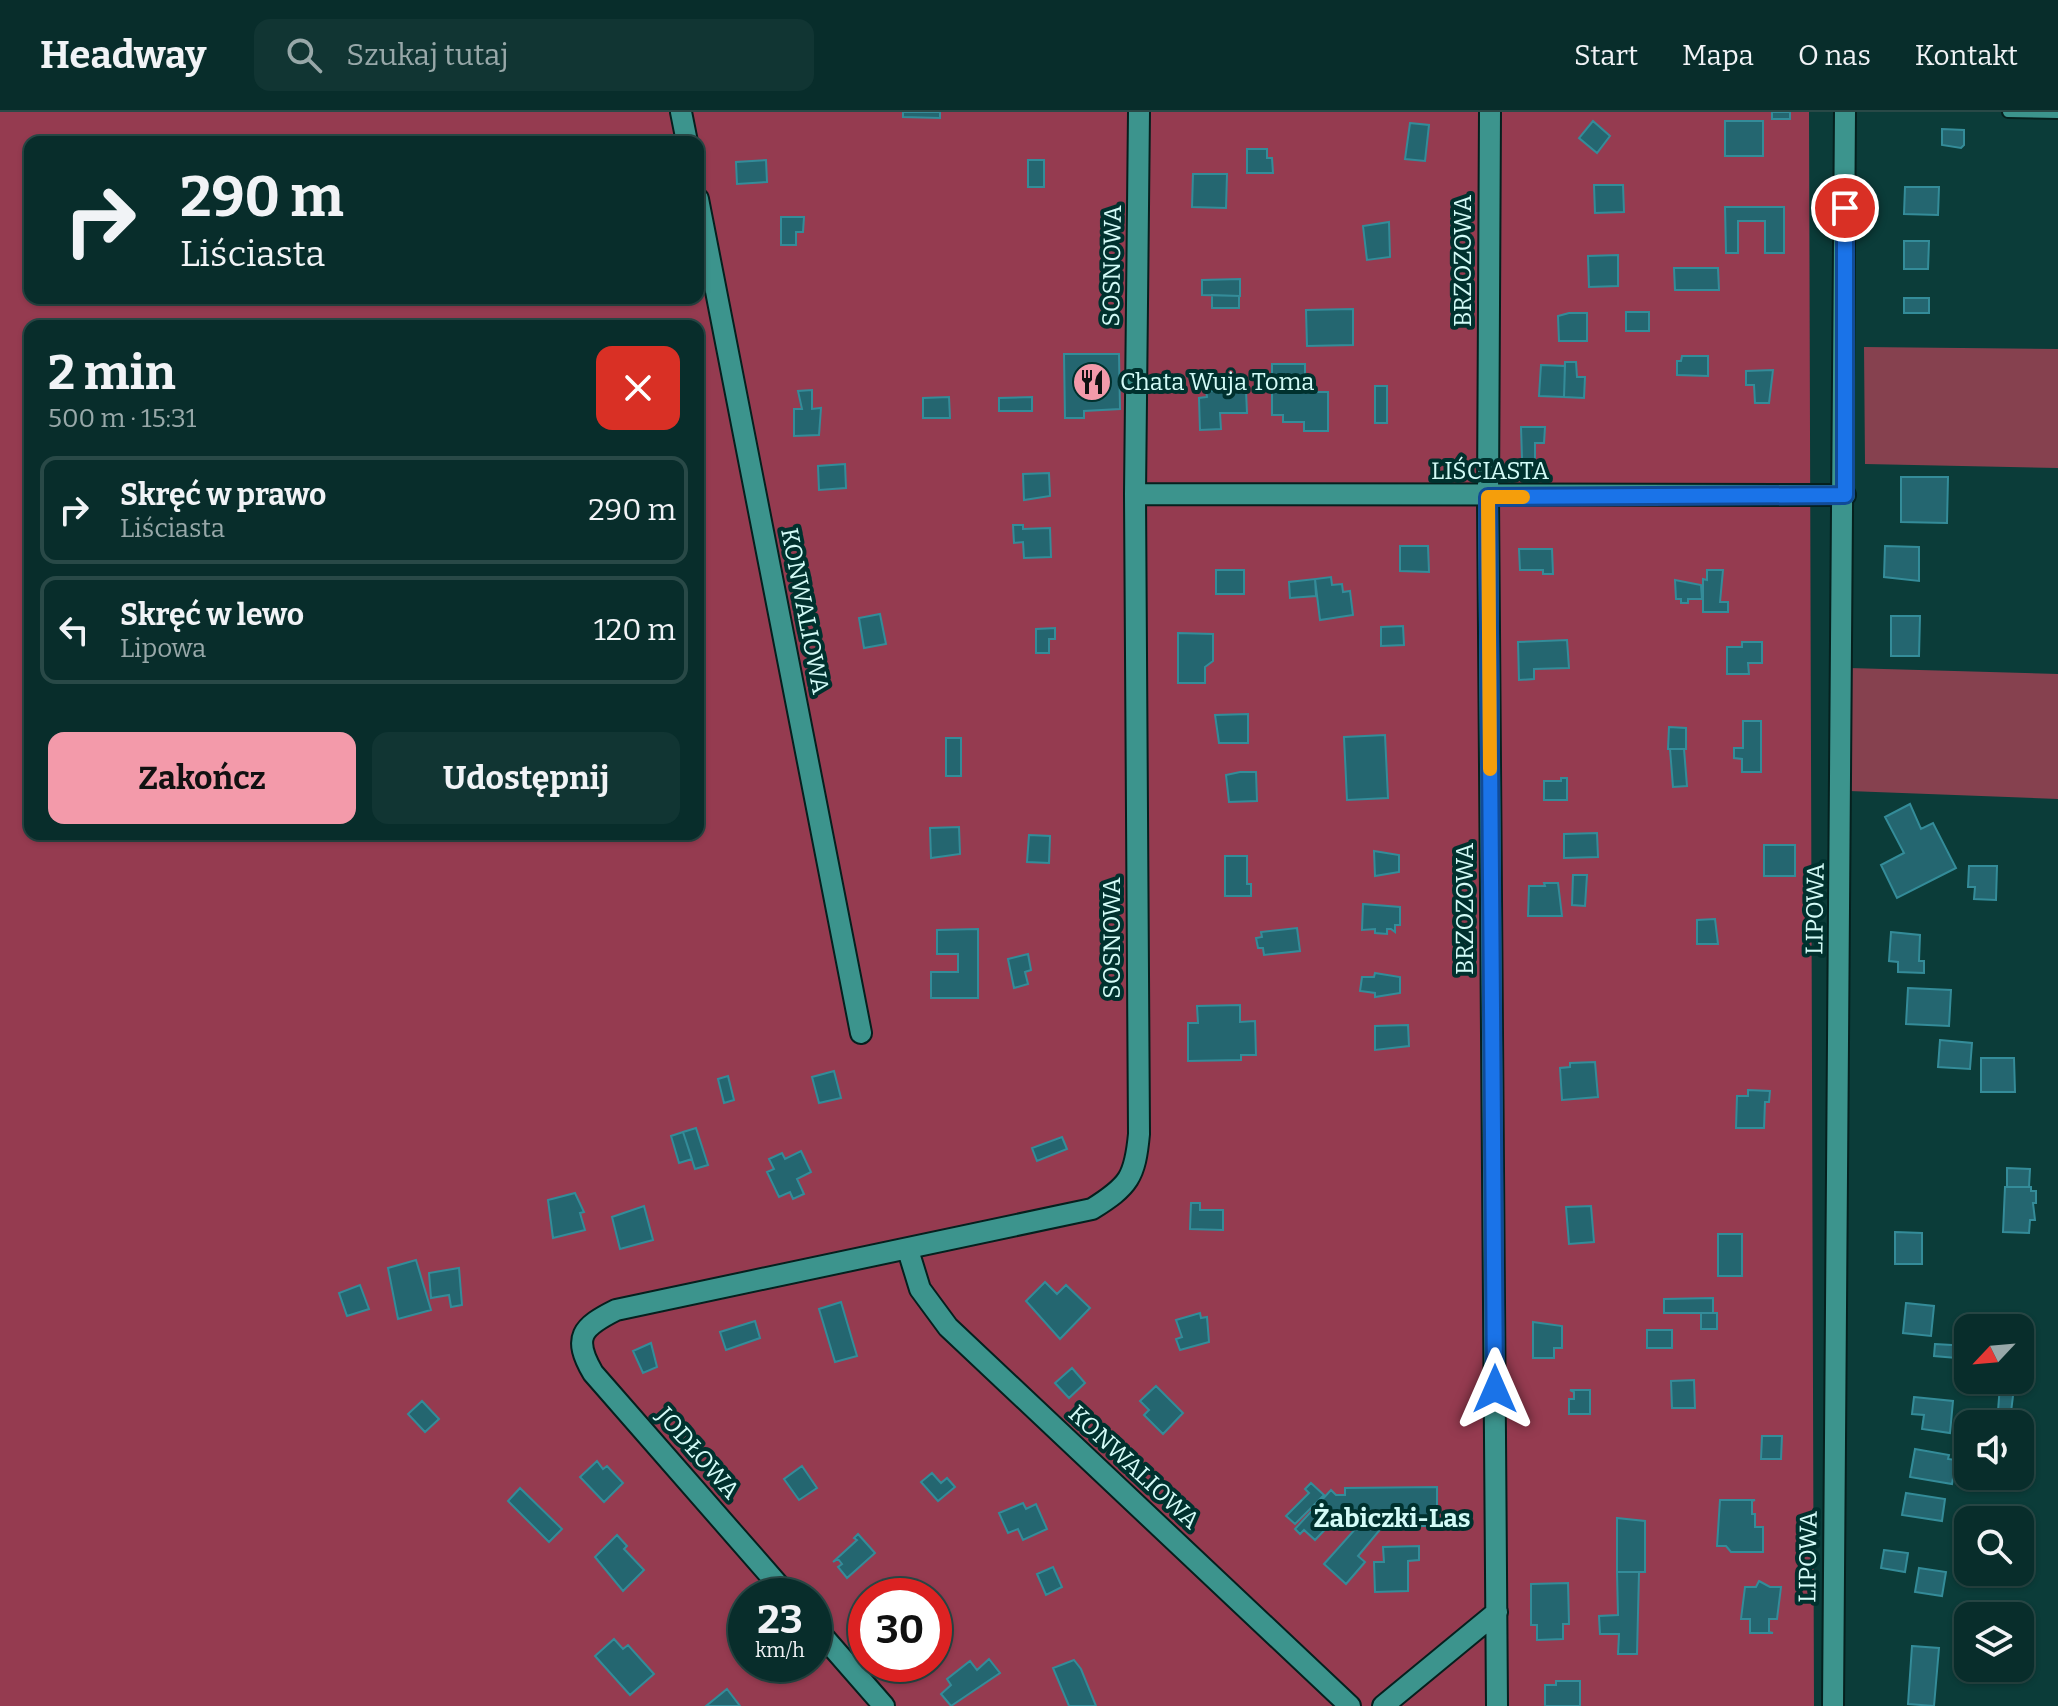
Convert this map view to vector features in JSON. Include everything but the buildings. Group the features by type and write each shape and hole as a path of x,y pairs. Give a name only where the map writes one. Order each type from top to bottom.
{"street":[{"path":"681,112 686,136"},
{"name":"SOSNOWA","path":"581,1339 591,1322 616,1310 1092,1209 1119,1192 1136,1169 1139,1118 1135,494 1139,112"},
{"name":"BRZOZOWA","path":"1490,112 1488,497 1497,1706"},
{"name":"LIPOWA","path":"1833,1706 1845,495 1845,112"},
{"name":"KONWALIOWA","path":"704,230 861,1033"},
{"name":"LIŚCIASTA","path":"1135,494 1488,497 1845,495"},
{"name":"KONWALIOWA","path":"908,1250 920,1289 948,1327 1350,1706"},
{"name":"JODŁOWA","path":"581,1339 582,1355 593,1373 772,1578"},
{"path":"1383,1706 1497,1612"},
{"path":"832,1647 884,1706"}],"lane":[{"path":"2008,112 2058,113"}],"shaded area":[{"path":"0,112 1809,112 1814,1706 0,1706"},
{"path":"1864,347 2058,349 2058,468 1865,464"},
{"path":"1849,668 2058,674 2058,799 1849,791"}],"slow traffic":[{"path":"1490,769 1488,497 1523,497"}],"place":[{"name":"Chata Wuja Toma","path":"1092,382"}],"district":[{"name":"Żabiczki-Las","path":"1392,1518"}],"route":[{"path":"1495,1389 1488,497 1845,495 1845,208"}]}
